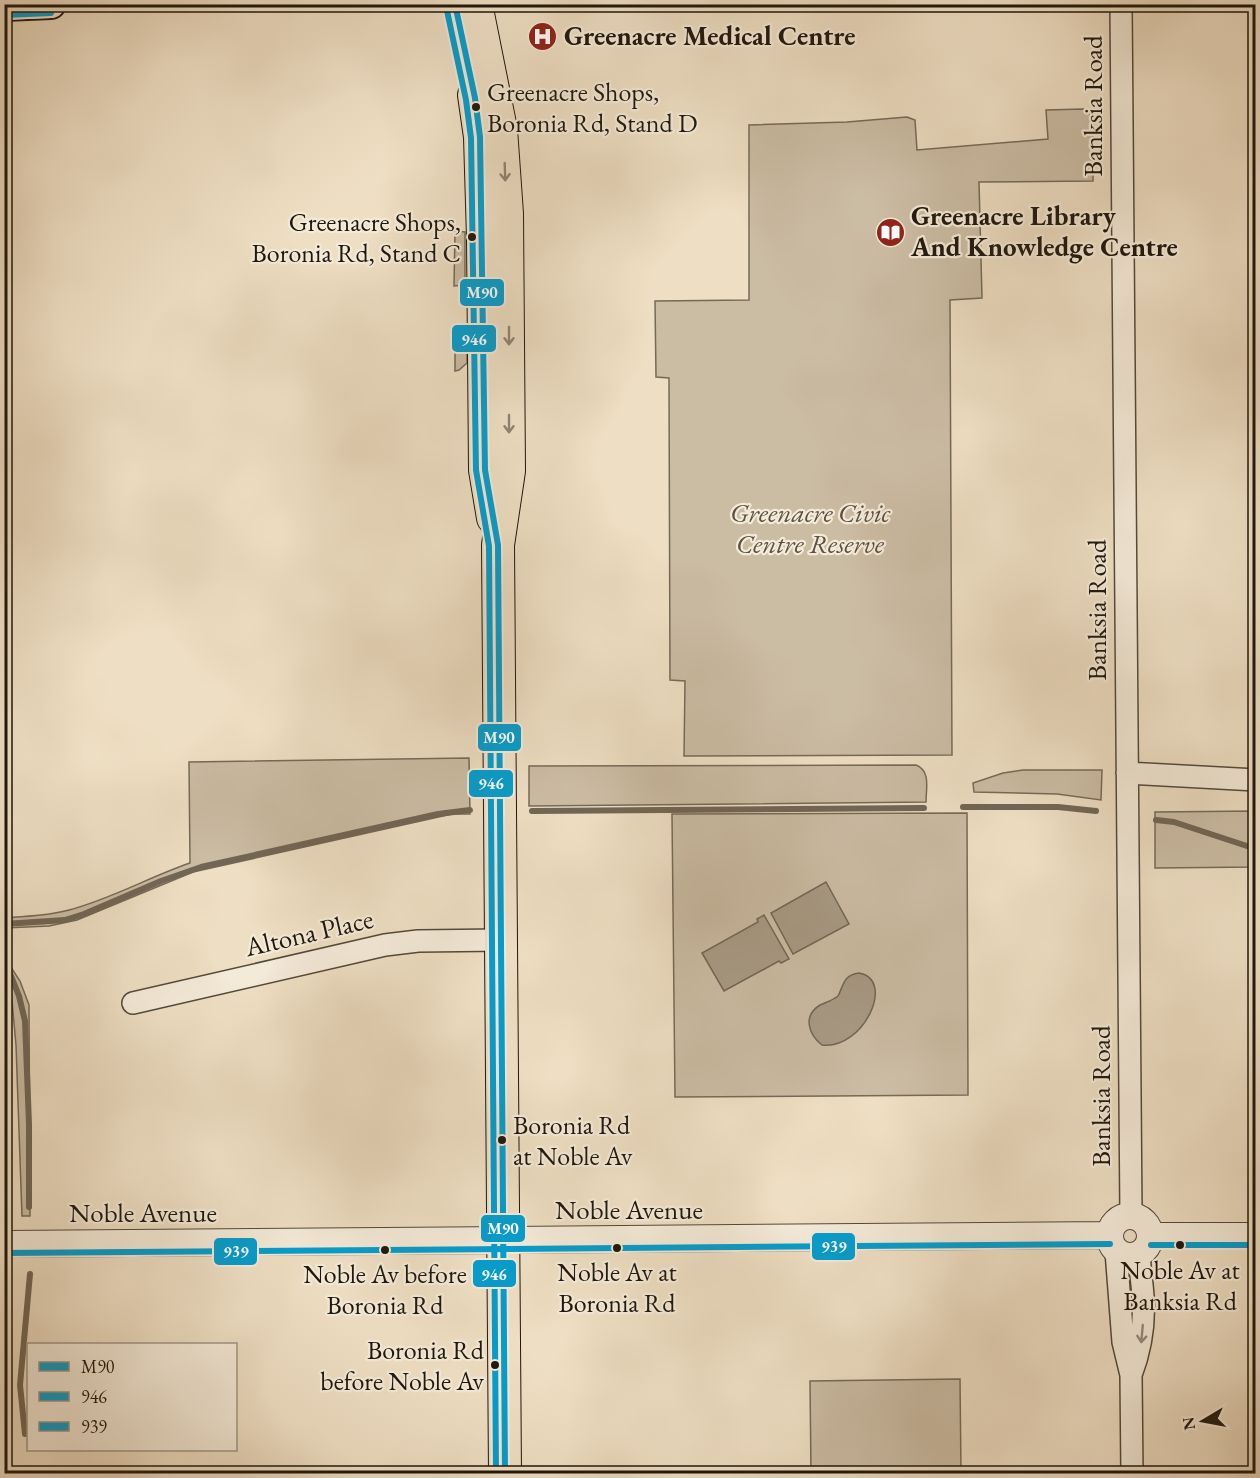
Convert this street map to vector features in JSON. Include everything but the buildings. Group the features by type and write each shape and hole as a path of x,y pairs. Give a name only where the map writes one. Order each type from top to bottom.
{"main road":[{"path":"4,6 51,4"},
{"path":"455,4 480,137 485,470 498,545"},
{"path":"476,4 501,129 506,207 509,471 498,545 504,1473"}],"street":[{"name":"Banksia Road","path":"1121,4 1131,1215"},
{"path":"1127,773 1256,780"},
{"name":"Altona Place","path":"133,1003 386,945 501,940"},
{"path":"1131,1215 1147,1224 1129,1244 1143,1298 1140,1352 1131,1375 1132,1473"},
{"name":"Noble Avenue","path":"4,1244 503,1241 1129,1244 1256,1236"}],"green space":[{"name":"Greenacre Civic Centre Reserve","path":"1084,109 1093,117 1093,181 979,182 982,298 950,300 952,755 684,756 685,681 670,680 669,378 656,377 655,301 749,300 749,125 847,122 907,117 915,120 917,150 1048,139 1046,110"},
{"path":"455,231 465,232 465,285 454,286"},
{"path":"455,339 467,339 467,363 455,371"},
{"path":"469,758 470,814 452,814 193,872 77,920 49,926 5,928 5,918 53,914 69,910 190,863 189,762"},
{"path":"916,765 924,771 926,776 926,802 529,806 529,766"},
{"path":"1023,770 1102,770 1101,800 1057,794 974,792 973,783 1003,773"},
{"path":"1255,811 1255,867 1155,868 1155,812"},
{"path":"967,813 968,1095 675,1097 672,814"},
{"path":"5,958 20,981 29,1005 30,1216 22,1216 16,1045 11,990 5,980"},
{"path":"960,1379 961,1473 811,1473 810,1381"}],"shaded area":[{"path":"826,882 849,924 793,954 771,913"},
{"path":"764,915 789,959 781,963 779,961 724,991 702,953 758,922 757,919"},
{"path":"859,973 870,978 875,987 875,1000 870,1013 851,1037 837,1044 822,1045 811,1031 809,1020 811,1014 820,1005 838,996 847,978"}],"waterway":[{"path":"963,807 1058,807 1096,811"},
{"path":"532,811 924,808"},
{"path":"4,924 65,920 201,867 438,814 470,810"},
{"path":"1156,820 1174,822 1256,849"},
{"path":"4,966 9,971 19,996 25,1021 29,1207"},
{"path":"25,1434 20,1385 30,1274"},
{"path":"36,1470 38,1474"}],"transit line":[{"name":"M90","path":"455,4 475,98 480,137 485,470 498,545 505,1474"},
{"name":"946","path":"446,6 466,100 471,138 476,470 489,546 496,1474"},
{"name":"939","path":"4,15 51,13"},
{"name":"939","path":"4,1253 1110,1244"},
{"name":"939","path":"1151,1245 1256,1245"}],"place":[{"name":"Greenacre Medical Centre","path":"543,36"},
{"name":"Greenacre Shops, Boronia Rd, Stand D","path":"476,107"},
{"name":"Greenacre Library And Knowledge Centre","path":"890,232"},
{"name":"Greenacre Shops, Boronia Rd, Stand C","path":"472,237"},
{"name":"Boronia Rd at Noble Av","path":"502,1140"},
{"name":"Noble Av at Banksia Rd","path":"1180,1245"},
{"name":"Noble Av at Boronia Rd","path":"617,1248"},
{"name":"Noble Av before Boronia Rd","path":"385,1250"},
{"name":"Boronia Rd before Noble Av","path":"495,1365"}]}
